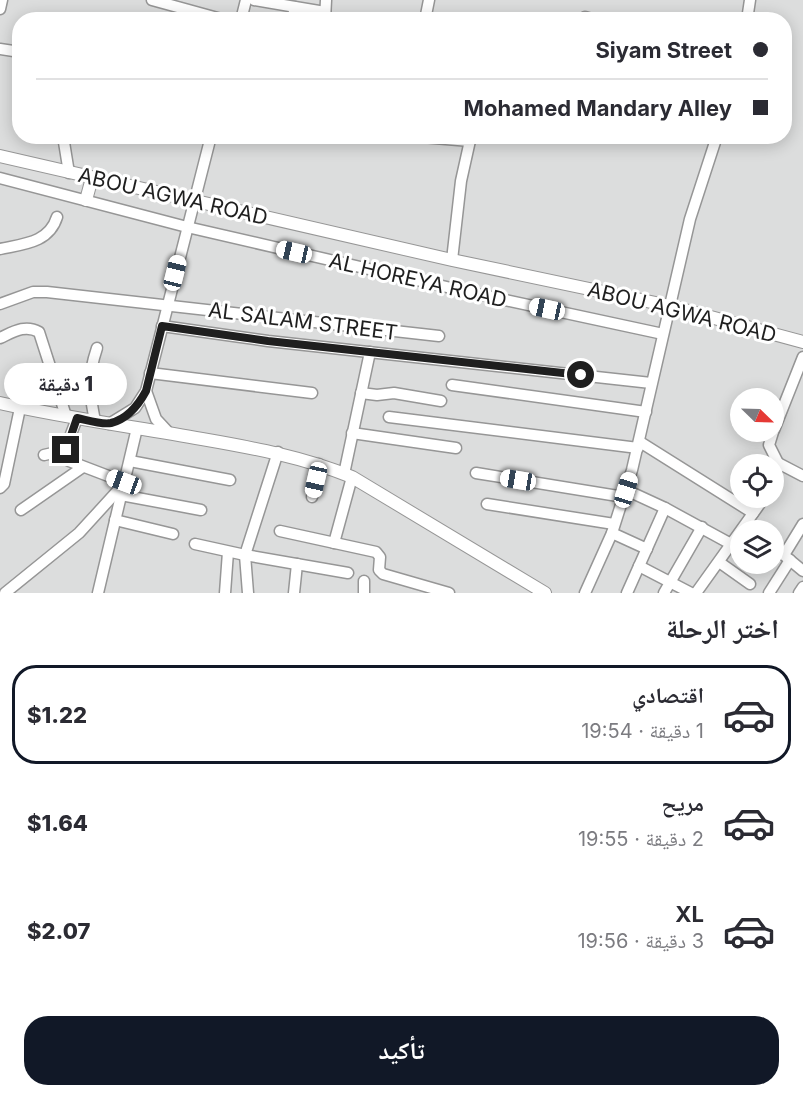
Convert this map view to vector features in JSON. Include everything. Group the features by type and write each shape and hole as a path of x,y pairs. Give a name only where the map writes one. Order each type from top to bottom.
{"street":[{"path":"0,9 2,0"},
{"path":"152,0 194,6"},
{"path":"254,0 312,12"},
{"path":"294,12 295,7"},
{"path":"64,144 69,172"},
{"path":"109,424 135,408 146,391 209,144"},
{"path":"452,260 463,172 470,144"},
{"path":"585,593 613,529 625,494 639,445 651,383 693,208 714,144"},
{"name":"ABOU AGWA ROAD","path":"0,156 452,260 670,306 803,342"},
{"name":"AL HOREYA ROAD","path":"0,178 187,227 465,292 663,334"},
{"path":"86,201 92,178"},
{"path":"0,249 41,239 49,233 57,217"},
{"name":"AL SALAM STREET","path":"0,304 33,292 47,292 439,336"},
{"path":"162,326 268,341 651,383"},
{"path":"0,338 24,328 33,328 41,334 71,417 67,458 69,461 124,483"},
{"path":"95,421 88,388 96,348"},
{"path":"334,543 348,475 352,433 370,352"},
{"path":"784,405 803,357"},
{"path":"150,373 312,393"},
{"path":"452,385 646,412"},
{"path":"146,391 156,419 169,433"},
{"path":"361,393 377,395 394,393 441,401"},
{"path":"0,403 278,452 319,464 348,475 545,593"},
{"path":"0,488 4,484 20,408"},
{"path":"389,417 639,445 753,513"},
{"path":"98,593 137,428"},
{"path":"352,433 456,448"},
{"path":"44,455 66,450"},
{"path":"248,593 245,555 278,452"},
{"path":"130,460 230,480"},
{"path":"312,497 319,464"},
{"path":"784,466 803,476"},
{"path":"21,510 83,467"},
{"path":"476,473 625,494 665,508 730,543"},
{"path":"5,593 79,533 124,483"},
{"path":"121,495 201,510"},
{"path":"487,504 613,529 647,549"},
{"path":"627,593 665,508"},
{"path":"752,520 757,508"},
{"path":"115,520 173,534"},
{"path":"769,593 803,524"},
{"path":"664,593 702,527"},
{"path":"280,531 376,552 380,557 380,570 383,574 418,589 449,593"},
{"path":"195,544 348,573"},
{"path":"696,593 730,546"},
{"path":"225,593 228,552"},
{"path":"784,555 803,572"},
{"path":"719,562 750,584"},
{"path":"294,593 297,564"},
{"path":"639,566 691,593"},
{"path":"364,581 364,593"},
{"path":"799,593 803,587"}],"shaded area":[{"path":"0,0 803,0 803,593 0,593"}],"route":[{"path":"66,450 77,418 109,424 135,408 146,391 162,326 268,341 581,375"}]}
